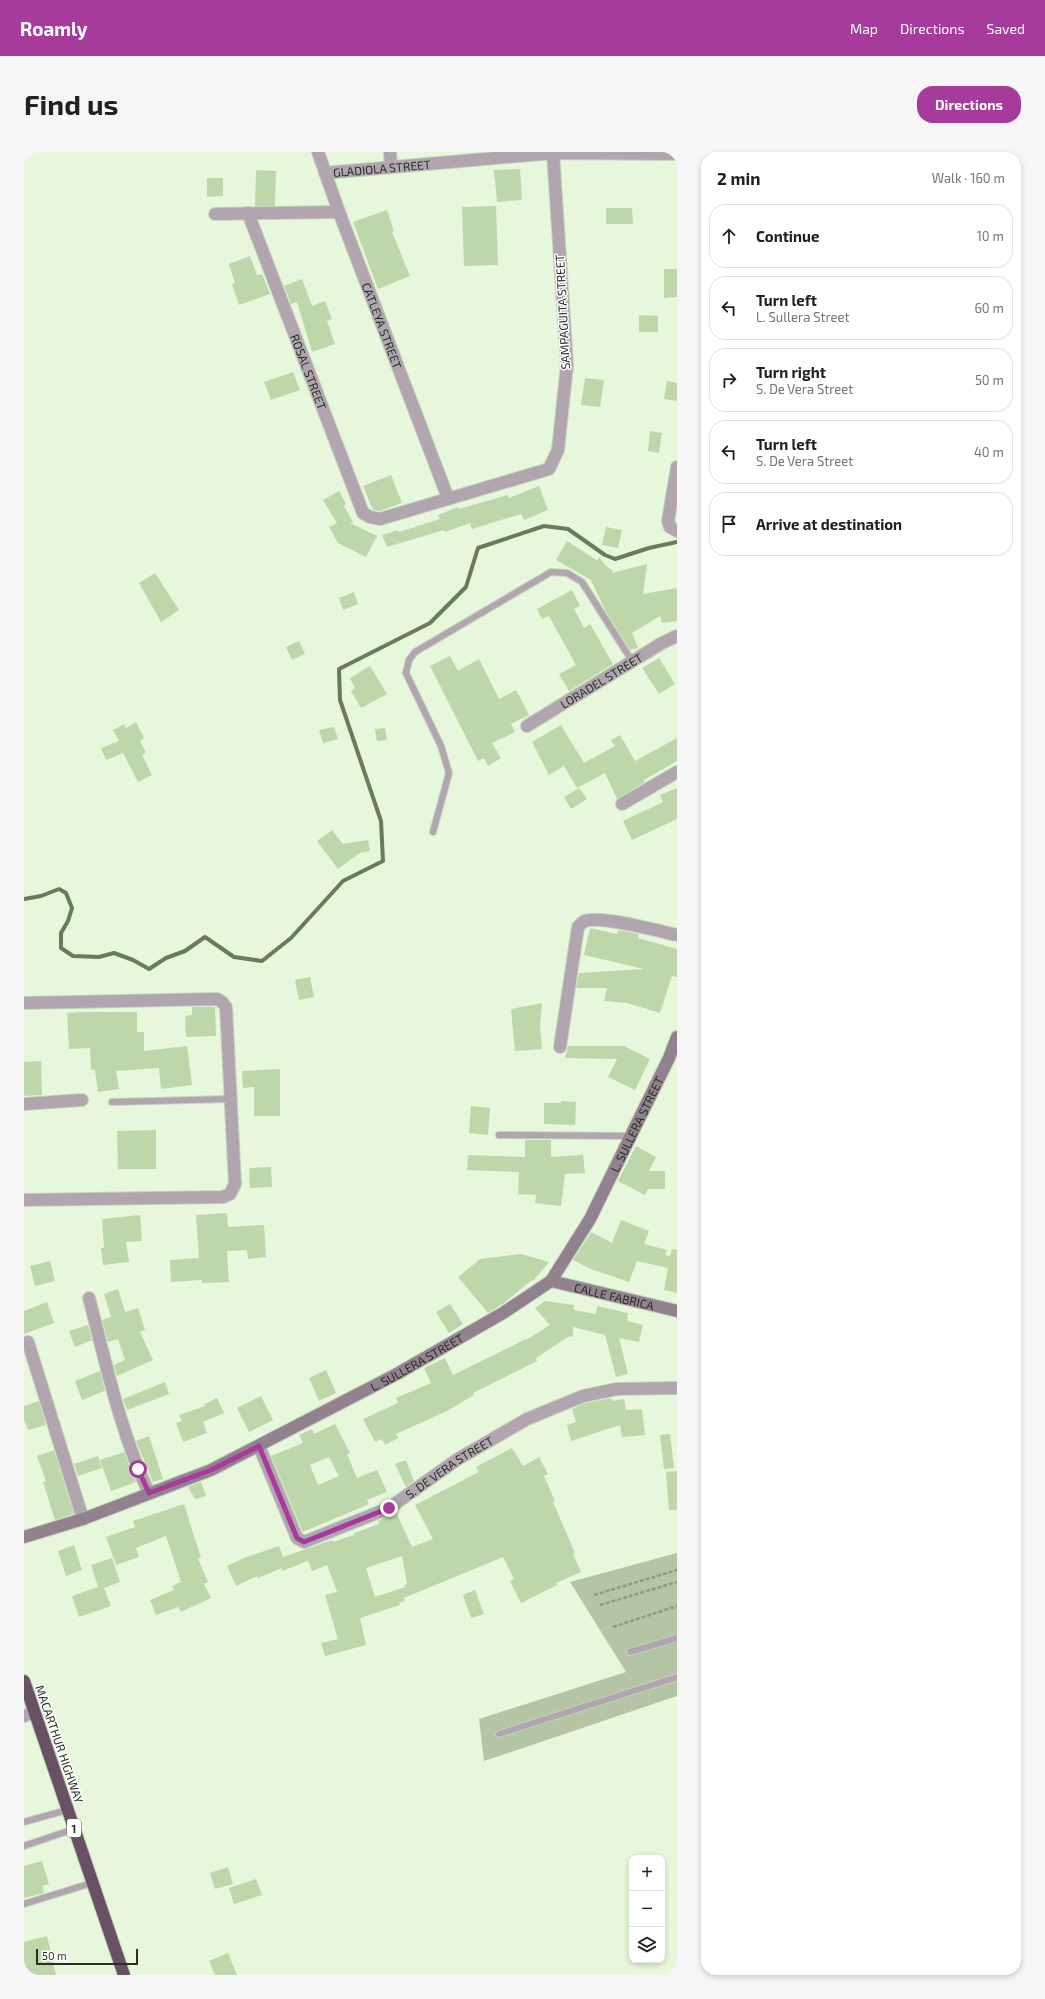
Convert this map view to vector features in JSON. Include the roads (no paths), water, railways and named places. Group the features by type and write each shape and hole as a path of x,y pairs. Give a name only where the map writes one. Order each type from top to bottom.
{"highway":[{"name":"MACARTHUR HIGHWAY","path":"24,1681 29,1714 68,1810 124,1975"}],"street":[{"name":"CATLEYA STREET","path":"318,152 339,212 448,498"},
{"path":"390,152 391,167"},
{"name":"GLADIOLA STREET","path":"326,172 391,167 474,156 553,153 677,154"},
{"name":"SAMPAGUITA STREET","path":"448,498 549,469 558,450 567,365 553,153"},
{"path":"215,214 339,212"},
{"name":"ROSAL STREET","path":"248,213 363,513 370,517 380,519 448,498"},
{"path":"674,529 668,522 677,467"},
{"name":"LORADEL STREET","path":"527,726 662,643 677,636"},
{"path":"622,804 677,772"},
{"path":"560,1047 578,927 581,924 590,920 613,921 677,935"},
{"path":"24,1003 217,999 222,1002 226,1008 235,1184 230,1194 223,1197 24,1200"},
{"name":"L. SULLERA STREET","path":"24,1537 83,1519 211,1470 395,1375 503,1313 552,1280 590,1219 669,1058 677,1037"},
{"path":"24,1104 82,1100"},
{"name":"CALLE FABRICA","path":"552,1280 677,1311"},
{"path":"89,1298 111,1384 138,1469 149,1493"},
{"path":"28,1342 83,1519"},
{"name":"S. DE VERA STREET","path":"259,1446 297,1538 304,1542 389,1508 458,1459 534,1416 583,1396 617,1389 677,1388"}],"lane":[{"path":"433,832 448,773 442,746 406,673 409,660 415,652 551,572 557,571 567,573 582,582 632,661"},
{"path":"112,1102 230,1099"},
{"path":"499,1135 631,1136"},
{"path":"630,1652 677,1638"},
{"path":"499,1734 677,1677"},
{"path":"24,1822 68,1810"},
{"path":"24,1846 74,1829"},
{"path":"24,1904 92,1883"}],"waterway":[{"path":"24,899 41,896 59,889 66,893 72,908 68,921 61,933 61,948 73,956 99,957 114,953 133,960 149,969 166,958 185,951 205,937 234,957 262,961 291,938 343,881 383,861 381,821 340,700 339,669 430,623 466,587 478,548 544,526 568,529 605,555 615,559 649,548 677,542"}]}
